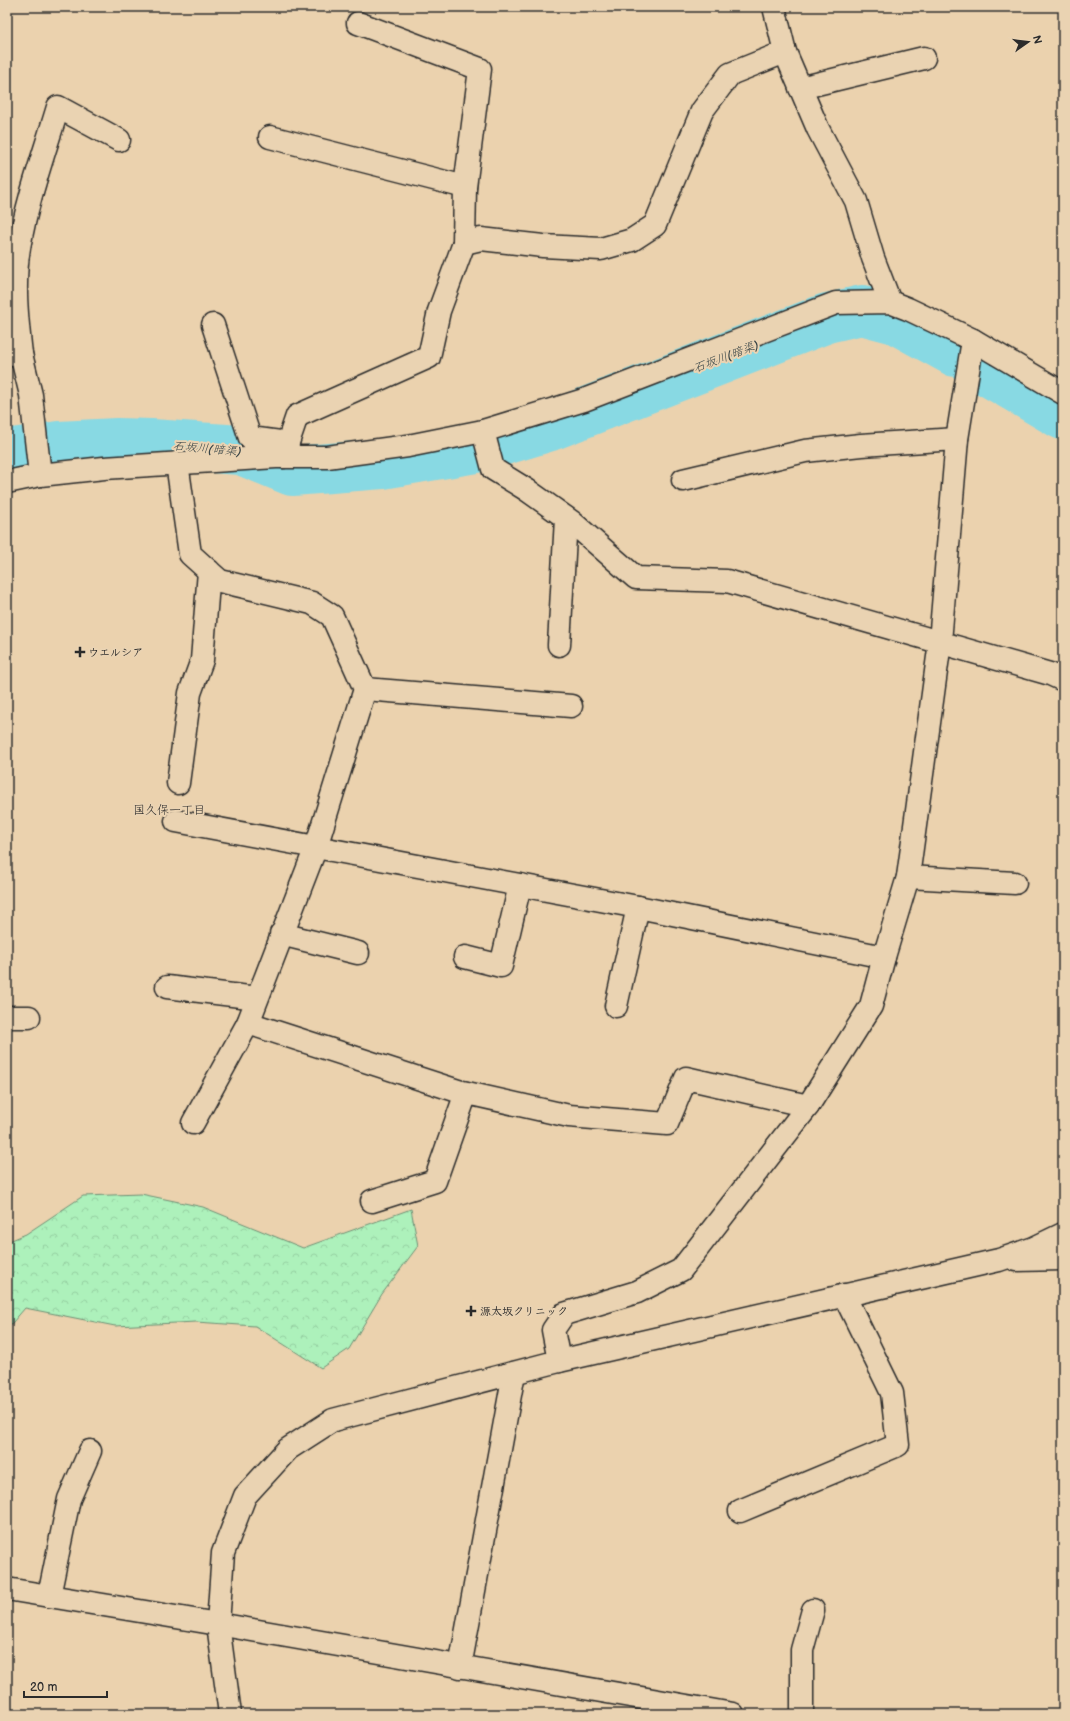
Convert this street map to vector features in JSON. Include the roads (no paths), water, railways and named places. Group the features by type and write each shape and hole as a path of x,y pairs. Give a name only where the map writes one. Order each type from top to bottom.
{"street":[{"path":"774,7 785,52 818,129 856,201 890,302"},
{"path":"282,452 297,416 429,357 439,310 464,243 465,187 480,69 358,23"},
{"path":"464,243 481,240 543,246 601,249 632,240 655,225 702,111 730,74 785,52"},
{"path":"800,88 924,58"},
{"path":"40,475 31,395 14,354 15,305 19,248 33,191 58,107 119,140"},
{"path":"270,137 465,187"},
{"path":"7,482 40,475 243,459 282,452 327,457 408,446 483,431 584,400 836,303 890,302 973,340 1063,393"},
{"path":"214,325 250,438 282,452"},
{"path":"560,1361 553,1330 564,1314 637,1292 681,1270 808,1106 871,1006 908,877 940,642 958,439 973,340"},
{"path":"483,431 492,469 527,490 566,518 636,578 727,581 940,642 1063,680"},
{"path":"683,480 805,451 861,445 958,439"},
{"path":"177,463 190,554 220,581 312,603 332,616 365,689 316,847 281,934 248,1023 193,1123"},
{"path":"559,645 566,518"},
{"path":"178,783 190,693 202,660 208,571"},
{"path":"365,689 571,706"},
{"path":"176,821 638,907 884,958"},
{"path":"908,877 1015,883"},
{"path":"465,957 501,966 520,885"},
{"path":"616,1006 638,907"},
{"path":"281,934 358,953"},
{"path":"167,987 257,998"},
{"path":"7,1017 29,1017"},
{"path":"248,1023 466,1093 569,1116 667,1124 686,1078 808,1106"},
{"path":"372,1201 435,1181 466,1093"},
{"path":"230,1714 218,1624 223,1553 245,1496 288,1449 333,1420 560,1361 999,1260 1034,1248 1063,1234"},
{"path":"999,1260 1063,1259"},
{"path":"740,1511 898,1445 892,1393 844,1295"},
{"path":"460,1667 514,1373"},
{"path":"49,1596 69,1499 90,1451"},
{"path":"7,1589 218,1624 733,1714"},
{"path":"802,1714 802,1650 813,1610"}],"waterway":[{"name":"石坂川(暗渠)","path":"494,443 550,426 827,318 862,310 896,319 956,352"},
{"name":"石坂川(暗渠)","path":"974,363 1063,415"},
{"name":"石坂川(暗渠)","path":"7,454 59,446 117,443 151,444 241,450 292,471 382,464 475,448"}],"place":[{"name":"ウエルシア","path":"80,652"},
{"name":"源太坂クリニック","path":"471,1311"}],"district":[{"name":"国久保一丁目","path":"169,810"}]}
